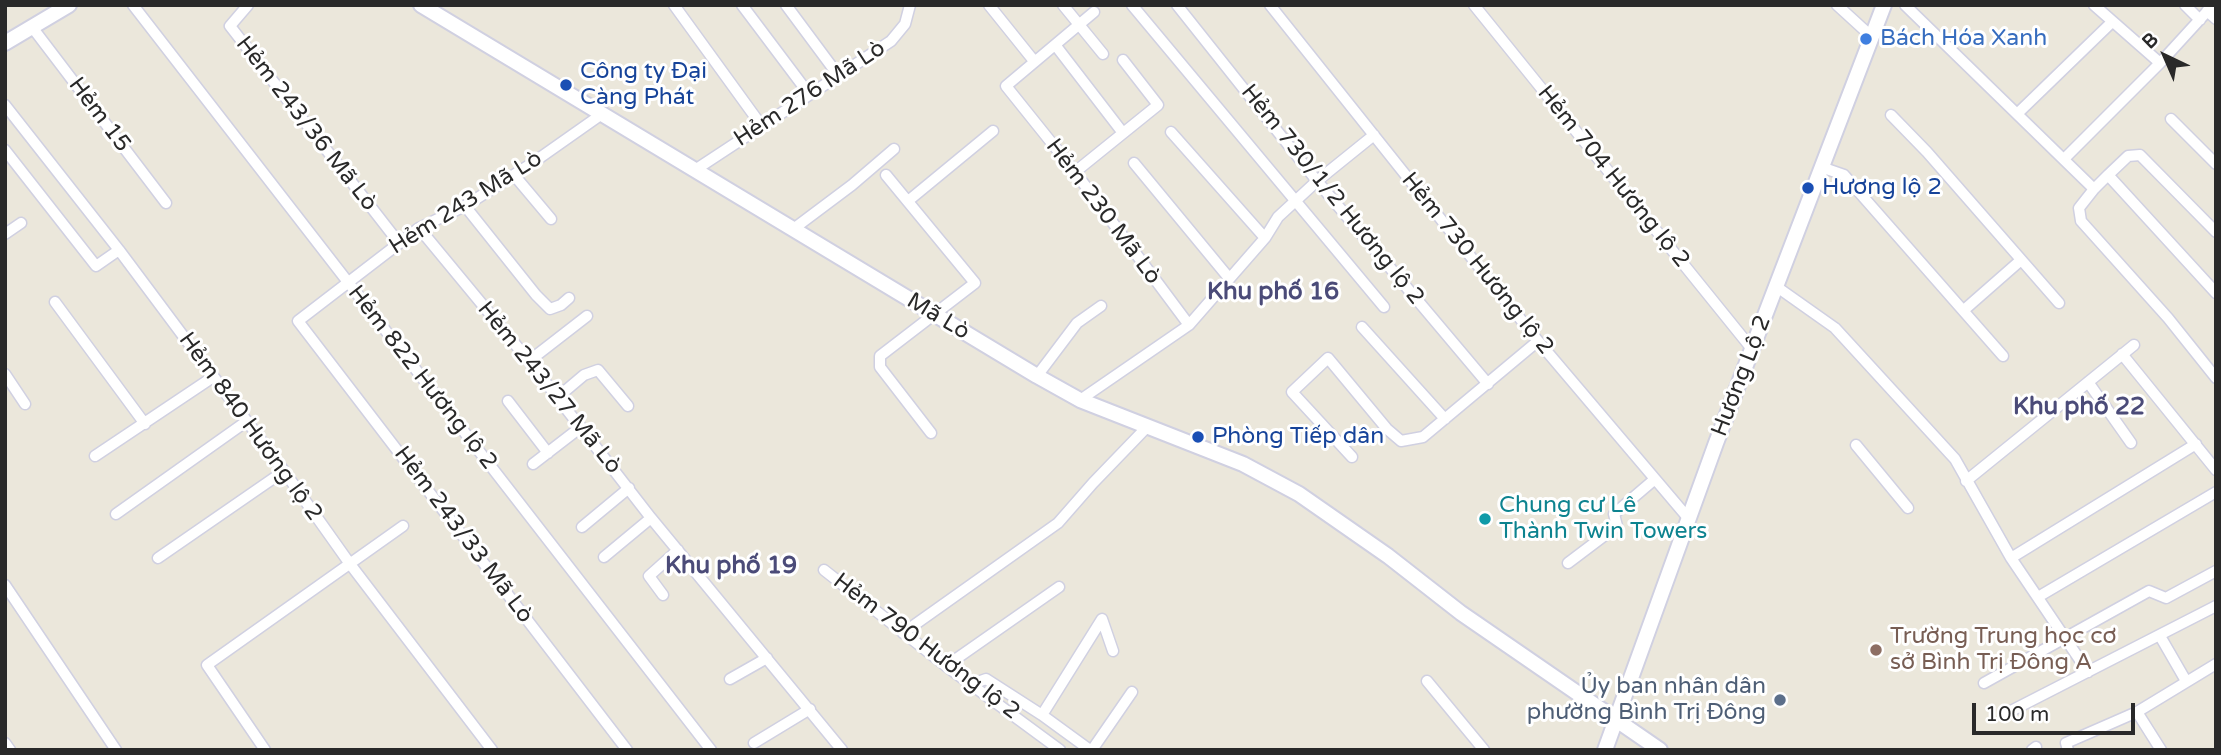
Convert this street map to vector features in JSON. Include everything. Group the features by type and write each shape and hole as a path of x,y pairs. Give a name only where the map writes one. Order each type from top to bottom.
{"main road":[{"path":"5,43 69,5"},
{"name":"Mã Lò","path":"421,5 934,316 1080,400 1243,464 1299,494 1651,748"},
{"name":"Hương Lộ 2","path":"1605,750 1752,349 1884,5"}],"street":[{"name":"Hẻm 822 Hương lộ 2","path":"133,5 711,750"},
{"name":"Hẻm 243/36 Mã Lò","path":"248,5 230,26 399,243"},
{"path":"674,5 761,125"},
{"path":"742,5 808,94"},
{"path":"786,5 838,75"},
{"name":"Hẻm 276 Mã Lò","path":"695,170 891,41 905,24 910,5"},
{"path":"989,5 1034,61"},
{"path":"1063,5 1103,54"},
{"path":"1132,5 1384,307"},
{"name":"Hẻm 730/1/2 Hương lộ 2","path":"1177,5 1317,181 1488,384"},
{"name":"Hẻm 730 Hương lộ 2","path":"1270,5 1538,341 1689,519"},
{"name":"Hẻm 704 Hương lộ 2","path":"1474,5 1752,349"},
{"path":"1837,5 1872,37"},
{"path":"1905,5 2094,189"},
{"path":"2094,5 2160,63"},
{"path":"2185,5 2200,20"},
{"path":"2064,159 2160,63 2210,8 2216,19"},
{"name":"Hẻm 230 Mã Lò","path":"1094,12 1006,86 1075,172 1189,325"},
{"path":"2017,114 2112,22"},
{"name":"Hẻm 15","path":"33,27 166,203"},
{"path":"1056,46 1123,133"},
{"path":"1075,172 1158,105 1123,60"},
{"name":"Hẻm 840 Hương lộ 2","path":"5,105 119,250 350,564 492,750"},
{"name":"Hẻm 243 Mã Lò","path":"298,321 419,228 465,206 602,114"},
{"path":"1891,115 1927,152 2059,303"},
{"path":"2171,119 2216,164"},
{"path":"908,201 993,131"},
{"path":"1171,132 1265,238"},
{"path":"1080,400 1189,325 1265,238 1278,217 1374,135"},
{"path":"792,230 894,149"},
{"path":"5,150 96,266 119,250"},
{"path":"2216,232 2140,155 2128,156 2078,208 2081,221 2168,318 2216,378"},
{"path":"1134,163 1229,278"},
{"path":"1821,167 1844,175 2003,356"},
{"path":"514,175 551,219"},
{"path":"886,175 975,283 882,354 880,367 931,433"},
{"path":"2108,175 2216,293"},
{"path":"465,206 550,309 569,298"},
{"path":"5,234 21,223"},
{"name":"Hẻm 243/27 Mã Lò","path":"419,228 558,397 651,519 842,750"},
{"path":"1964,310 2021,260"},
{"path":"1777,287 1835,328 1955,459 2011,558 2088,672"},
{"path":"55,302 145,424"},
{"path":"1037,376 1077,323 1101,306"},
{"path":"529,361 587,316"},
{"name":"Hẻm 243/33 Mã Lò","path":"298,321 627,750"},
{"path":"1362,327 1445,419"},
{"path":"1352,457 1292,392 1328,358 1387,429 1401,441 1423,437 1538,341"},
{"path":"1966,481 2134,345"},
{"path":"2122,354 2216,470"},
{"path":"558,397 584,375 598,370 628,405"},
{"path":"5,374 25,404"},
{"path":"95,456 213,377"},
{"path":"2088,382 2131,443"},
{"path":"508,401 548,453"},
{"path":"116,514 247,421"},
{"path":"533,464 581,427"},
{"path":"902,633 1058,523 1147,427"},
{"path":"2011,558 2196,444"},
{"path":"1856,445 1908,508"},
{"path":"158,558 284,471"},
{"path":"1568,563 1617,526 1614,514 1655,479"},
{"path":"582,527 629,488"},
{"path":"2038,597 2216,492"},
{"path":"604,557 651,519"},
{"path":"265,750 207,665 403,526"},
{"path":"663,595 649,576 678,550"},
{"name":"Hẻm 790 Hương lộ 2","path":"824,570 902,633 1060,750"},
{"path":"1984,683 2149,591 2166,598 2216,571"},
{"path":"5,585 116,750"},
{"path":"946,666 1059,587"},
{"path":"2007,713 2216,606"},
{"path":"1042,715 1102,619 1113,651"},
{"path":"2160,636 2186,681"},
{"path":"730,679 767,657"},
{"path":"2067,746 2137,712 2216,664"},
{"path":"972,684 986,679 1091,750 1132,692"},
{"path":"1427,681 1483,750"},
{"path":"754,743 810,709"},
{"path":"2137,712 2156,748"},
{"path":"5,743 10,750"}],"place":[{"name":"Bách Hóa Xanh","path":"1866,39"},
{"name":"Công ty Đại Càng Phát","path":"566,85"},
{"name":"Hương lộ 2","path":"1808,188"},
{"name":"Phòng Tiếp dân","path":"1198,437"},
{"name":"Chung cư Lê Thành Twin Towers","path":"1485,519"},
{"name":"Trường Trung học cơ sở Bình Trị Đông A","path":"1876,650"},
{"name":"Ủy ban nhân dân phường Bình Trị Đông","path":"1780,700"}],"district":[{"name":"Khu phố 16","path":"1273,293"},
{"name":"Khu phố 22","path":"2079,408"},
{"name":"Khu phố 19","path":"731,567"}]}
